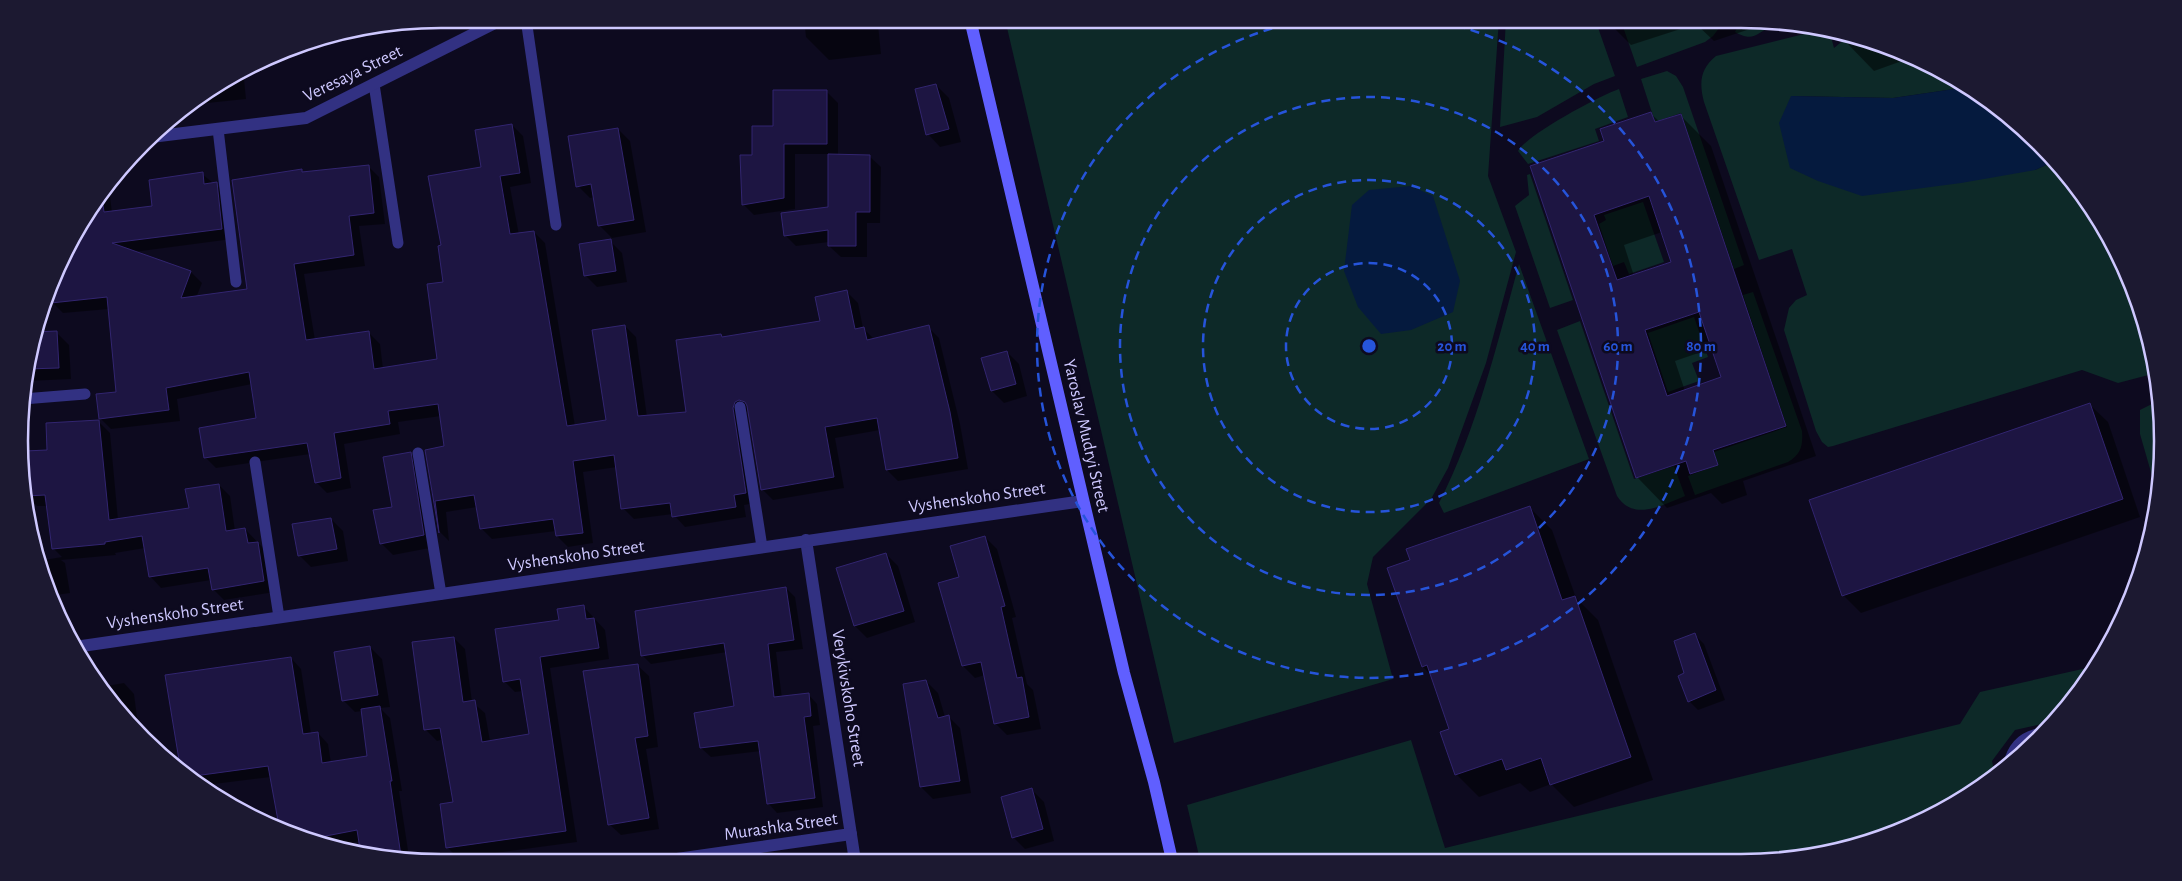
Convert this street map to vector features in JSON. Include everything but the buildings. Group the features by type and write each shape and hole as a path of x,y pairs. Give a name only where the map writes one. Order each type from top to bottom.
{"main road":[{"name":"Yaroslav Mudryi Street","path":"972,28 1124,674 1154,782 1171,854"}],"street":[{"name":"Veresaya Street","path":"161,137 306,118 484,28"},
{"name":"Vyshenskoho Street","path":"82,646 1083,500"},
{"name":"Verykivskoho Street","path":"806,540 854,854"},
{"path":"2014,751 2016,746 2028,738"},
{"name":"Murashka Street","path":"712,854 851,834"}],"lane":[{"path":"527,28 556,224"},
{"path":"374,84 398,243"},
{"path":"218,129 236,282"},
{"path":"30,398 84,394"},
{"path":"740,407 762,547"},
{"path":"418,452 441,594"},
{"path":"255,462 279,617"}],"green space":[{"path":"1007,28 1498,28 1488,176 1516,252 1486,363 1448,468 1431,499 1373,557 1367,584 1393,679 1174,743"},
{"path":"1506,28 1598,28 1615,76 1594,84 1537,117 1500,127"},
{"path":"1623,28 1719,28 1705,42 1637,67"},
{"path":"1737,28 1770,28 1751,37 1735,32"},
{"path":"1808,33 1831,37 1834,48 1844,41 1874,49 1924,70 1957,89 1893,98 1791,96 2035,170 2048,164 2085,211 2112,258 2133,308 2149,375 2118,383 2082,370 1828,447 1822,442 1816,431 1784,330 1789,308 1796,300 1807,295 1792,249 1759,260 1704,102 1702,77 1707,66 1716,56"},
{"path":"1667,71 1676,76 1683,87 1744,265 1734,269 1681,113 1655,122 1641,79"},
{"path":"1619,89 1628,117 1595,129 1599,141 1528,164 1518,151 1535,135 1549,126 1596,99"},
{"path":"1530,174 1573,300 1550,308 1515,206 1529,195 1527,175"},
{"path":"1643,202 1664,262 1629,274 1624,262 1613,266 1599,224 1606,220 1604,215"},
{"path":"1519,264 1589,459 1444,513 1439,503 1475,416"},
{"path":"1753,292 1802,431 1801,445 1796,456 1788,462 1695,495 1688,476 1718,465 1714,452 1787,427 1743,295"},
{"path":"1694,317 1708,357 1692,363 1699,381 1668,392 1648,333"},
{"path":"1580,321 1634,479 1674,466 1685,496 1658,507 1640,510 1624,504 1617,496 1557,330"},
{"path":"2153,404 2153,478 2140,434 2140,410"},
{"path":"2086,668 2042,724 2015,730 1992,761 1994,768 1971,784 1924,811 1874,832 1822,846 1795,850 1741,854 1199,854 1187,805 1411,740 1445,848 1960,724 1980,692"}],"water":[{"path":"1957,89 2014,130 2048,164 2035,170 1961,183 1862,196 1818,181 1790,168 1779,123 1791,96 1893,98"},
{"path":"1411,186 1433,196 1460,281 1453,312 1411,330 1381,334 1358,307 1344,271 1352,205 1369,190"}]}
